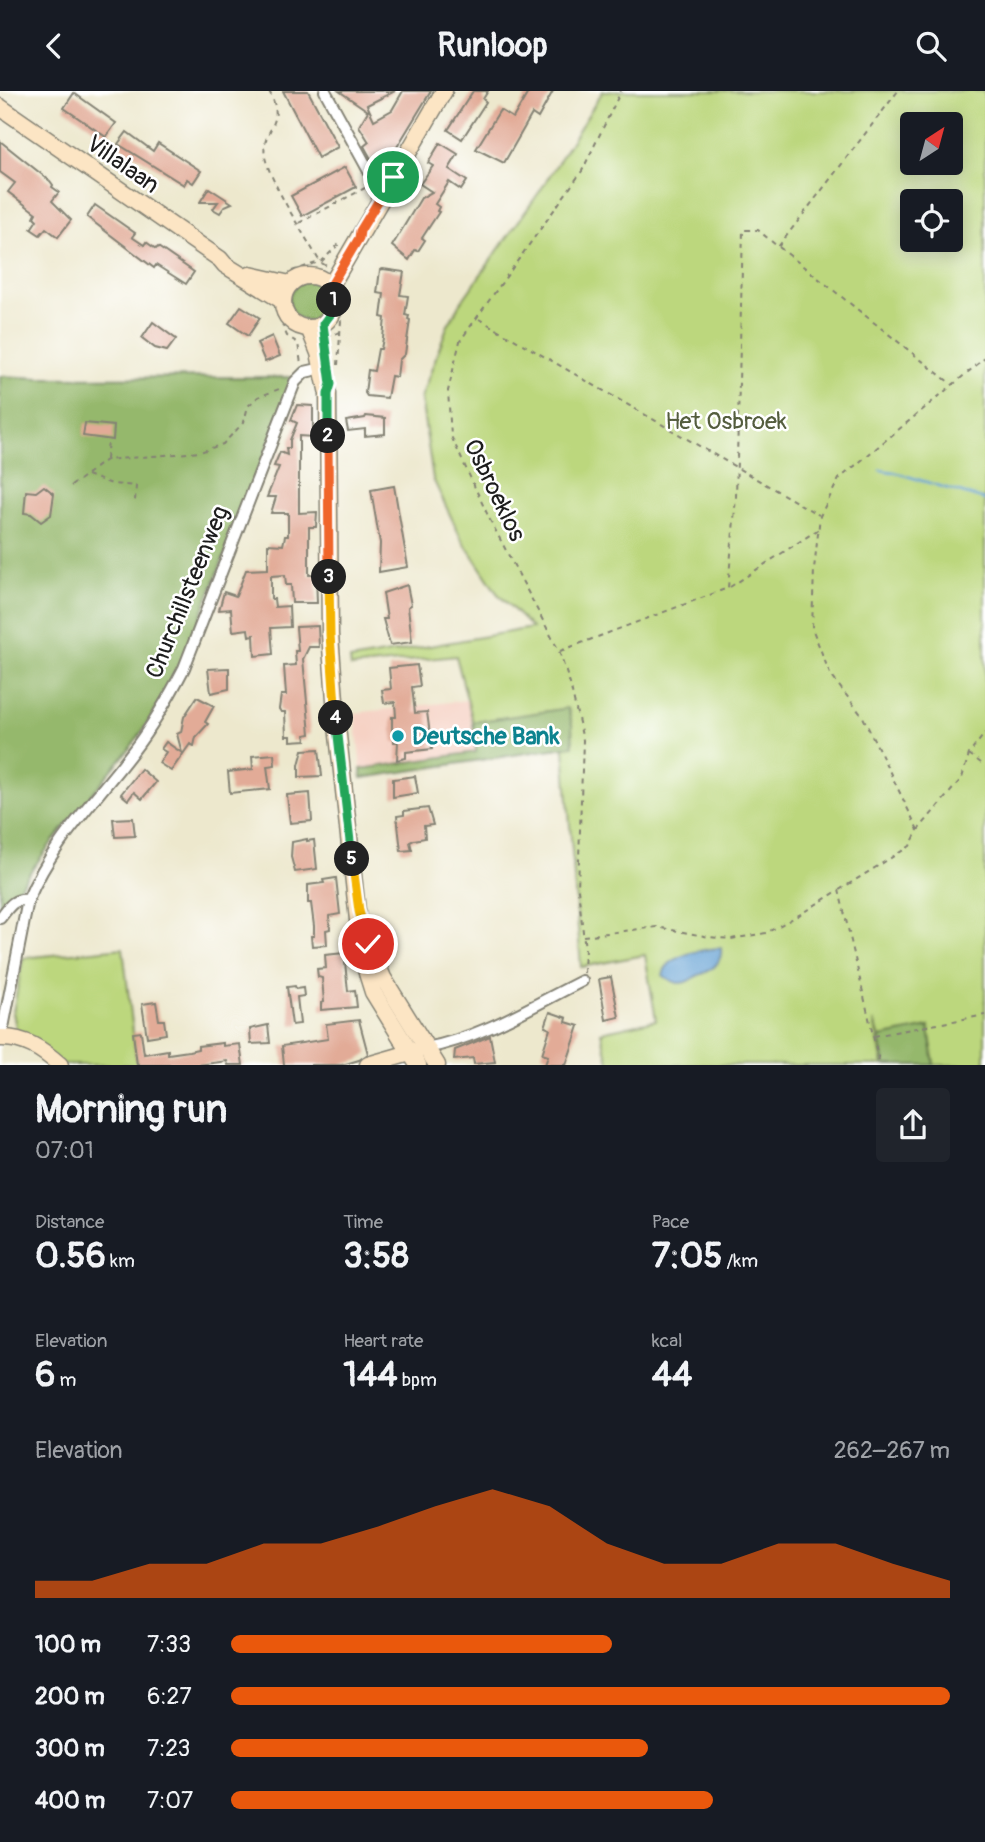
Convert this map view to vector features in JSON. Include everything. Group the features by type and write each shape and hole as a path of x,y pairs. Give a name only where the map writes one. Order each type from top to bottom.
{"main road":[{"path":"328,278 359,238 380,186 444,91"},
{"name":"Villalaan","path":"0,107 225,265 283,301"},
{"name":"Villalaan","path":"247,277 290,278"},
{"path":"290,278 328,278 334,294 333,311 316,326 294,323 284,309 283,301 290,278"},
{"path":"316,326 330,369 330,635 337,726 359,911 368,944 383,978 437,1065"},
{"path":"359,911 357,920 366,972 373,992 414,1059"},
{"path":"1,1038 18,1039 37,1047 60,1065"},
{"path":"400,1039 426,1048"},
{"path":"369,1065 400,1039"},
{"path":"369,1065 414,1059 426,1048"}],"street":[{"path":"325,91 380,186"},
{"path":"295,382 305,372 330,369"},
{"name":"Churchillsteenweg","path":"1,1038 28,900 35,881 57,845 149,729 184,668 295,382"},
{"path":"0,918 12,902 18,899 28,900"},
{"path":"426,1048 470,1036 582,981"}],"path":[{"path":"269,91 277,114 265,141 265,154 328,278 344,296 330,369"},
{"name":"Osbroeklos","path":"582,981 584,949 578,889 583,740 559,651 489,520 451,436 448,391 460,341 582,171 621,91"},
{"path":"778,247 898,91"},
{"path":"298,223 380,186"},
{"path":"728,588 736,469 743,230 758,230 952,384"},
{"path":"328,278 330,256 344,239"},
{"path":"290,278 328,278"},
{"path":"478,319 820,516"},
{"path":"918,830 863,717 830,674 812,628 814,569 820,516 839,479 985,358"},
{"path":"71,486 106,460 200,452 223,443 244,422 248,406 258,397 295,382"},
{"path":"106,460 108,441"},
{"path":"86,475 112,484 136,486 135,501"},
{"path":"559,651 728,588 820,529"},
{"path":"582,937 657,927 731,939 766,933 910,846 918,830 962,778 970,754 985,733"},
{"path":"970,754 985,766"},
{"path":"838,889 880,1065"},
{"path":"873,1036 985,1015"}],"shaded area":[{"path":"468,700 476,752 361,769 355,713"}],"green space":[{"name":"Het Osbroek","path":"603,91 985,91 985,1065 934,1065 929,1027 885,1065 874,1021 883,1065 610,1065 601,1032 656,1020 645,955 581,967 561,710 473,722 456,656 351,667 350,660 532,628 497,593 461,538 433,479 421,398 447,327 462,301 540,191"},
{"path":"309,281 323,287 329,301 323,315 309,321 295,315 289,301 295,287"},
{"path":"0,376 295,377 181,666 130,748 53,841 0,913"},
{"path":"568,708 573,746 362,778 361,769 476,752 473,722"},
{"path":"123,948 137,1065 60,1065 18,1039 13,1012 23,958"},
{"path":"929,1027 934,1065 885,1065 880,1037"}],"water":[{"path":"721,948 716,965 689,981 678,983 663,976 665,969 678,958"}],"building":[{"path":"283,91 308,91 338,147 318,158"},
{"path":"339,91 395,91 367,105 374,120 392,110 403,91 431,91 380,175 364,146 369,142 359,126 368,111"},
{"path":"473,91 488,91 483,99 486,102 462,139 448,130"},
{"path":"529,91 553,91 538,118 532,114 504,163 476,149 500,110 513,118"},
{"path":"74,93 116,123 106,137 64,108"},
{"path":"127,132 153,151 158,143 201,171 193,183 187,179 184,185 118,144"},
{"path":"0,141 50,181 52,187 59,192 52,201 71,220 58,237 46,228 40,235 31,229 37,220 34,217 36,213 8,192 15,183 0,172"},
{"path":"440,143 458,154 449,169 467,181 461,190 449,182 435,204 439,207 439,212 422,238 425,240 409,260 392,246 421,198 432,192 420,184 433,166 428,163"},
{"path":"345,167 356,187 302,216 291,196"},
{"path":"209,188 232,203 225,206 220,213 213,209 218,202 200,202"},
{"path":"95,205 135,233 132,237 144,245 146,242 156,249 158,247 194,272 186,284 156,265 154,268 87,217"},
{"path":"380,270 404,272 400,295 408,296 405,315 409,316 410,320 405,354 399,360 397,377 391,376 387,398 367,396 365,393 368,370 374,371 383,338 385,318 381,317 384,294 377,293"},
{"path":"241,306 260,318 248,336 229,323"},
{"path":"153,322 176,339 167,351 155,348 142,338"},
{"path":"272,336 280,356 265,362 257,343"},
{"path":"297,405 313,406 313,437 299,436 299,513 317,512 316,527 309,527 309,575 316,575 317,603 292,603 291,585 286,585 285,575 271,576 271,599 274,599 275,607 289,606 290,627 271,628 273,654 255,656 254,635 249,636 248,629 233,631 231,609 219,610 224,592 236,596 246,570 268,569 268,544 283,545 285,536 288,536 288,513 271,513 276,497 267,497 279,467 274,466 280,452 287,455 286,448 290,448 290,440 297,423 291,420"},
{"path":"366,416 385,418 385,434 365,436 365,429 348,431 346,421"},
{"path":"85,423 114,426 113,440 83,436"},
{"path":"44,486 54,494 51,515 41,522 31,514 24,513 26,491 36,492"},
{"path":"394,486 408,567 379,572 380,543 371,490"},
{"path":"407,585 411,605 408,607 412,642 390,645 383,619 387,619 383,593"},
{"path":"318,626 319,647 309,647 303,659 310,734 305,735 306,740 291,741 291,736 286,736 285,712 279,709 281,695 286,695 284,666 296,665 296,627"},
{"path":"417,665 420,686 412,687 415,713 427,712 432,749 406,752 406,758 397,760 398,742 394,742 392,729 392,717 396,717 395,702 384,703 382,690 391,689 389,668"},
{"path":"229,668 229,689 211,693 208,669"},
{"path":"197,697 214,706 205,722 208,724 196,737 194,746 190,744 171,771 159,763 166,752 161,749 166,742 182,753 177,734 181,732 184,717"},
{"path":"319,749 322,776 299,777 303,750"},
{"path":"274,754 275,765 267,766 270,789 230,793 228,772 253,769 252,756"},
{"path":"141,769 156,782 142,799 134,792 128,800 121,794"},
{"path":"415,776 418,793 393,797 393,779"},
{"path":"310,793 312,821 290,823 287,795"},
{"path":"428,808 433,825 424,826 425,838 410,842 412,850 401,851 397,816 404,815 404,811"},
{"path":"133,818 135,836 115,837 113,819"},
{"path":"314,840 317,869 295,872 291,857 292,842"},
{"path":"336,878 340,914 329,916 327,945 312,946 314,926 311,903 308,903 308,885"},
{"path":"344,953 348,991 355,990 357,1007 321,1010 321,1003 324,1002 322,978 318,977 317,969 326,968 325,955"},
{"path":"611,977 619,1017 606,1020 599,979"},
{"path":"295,986 296,989 303,988 304,996 297,997 300,1024 292,1025 287,987"},
{"path":"156,1002 159,1020 164,1020 166,1034 147,1037 142,1004"},
{"path":"550,1012 579,1026 566,1065 545,1065 548,1056 542,1054 550,1029 545,1027"},
{"path":"359,1020 368,1054 359,1060 342,1065 284,1065 282,1046 328,1039 326,1024"},
{"path":"268,1025 270,1043 251,1044 250,1029"},
{"path":"141,1032 144,1054 168,1050 168,1054 223,1043 223,1046 240,1044 243,1065 228,1065 227,1061 198,1065 137,1065 133,1033"},
{"path":"490,1036 495,1062 474,1064 473,1058 454,1060 455,1050"}],"waterway":[{"path":"880,470 985,500"}],"place":[{"name":"Deutsche Bank","path":"398,736"}],"route":[{"path":"368,944 359,911 349,837 331,652 328,394 331,384 323,324 333,311 335,303 330,287 333,279 393,177"}]}
